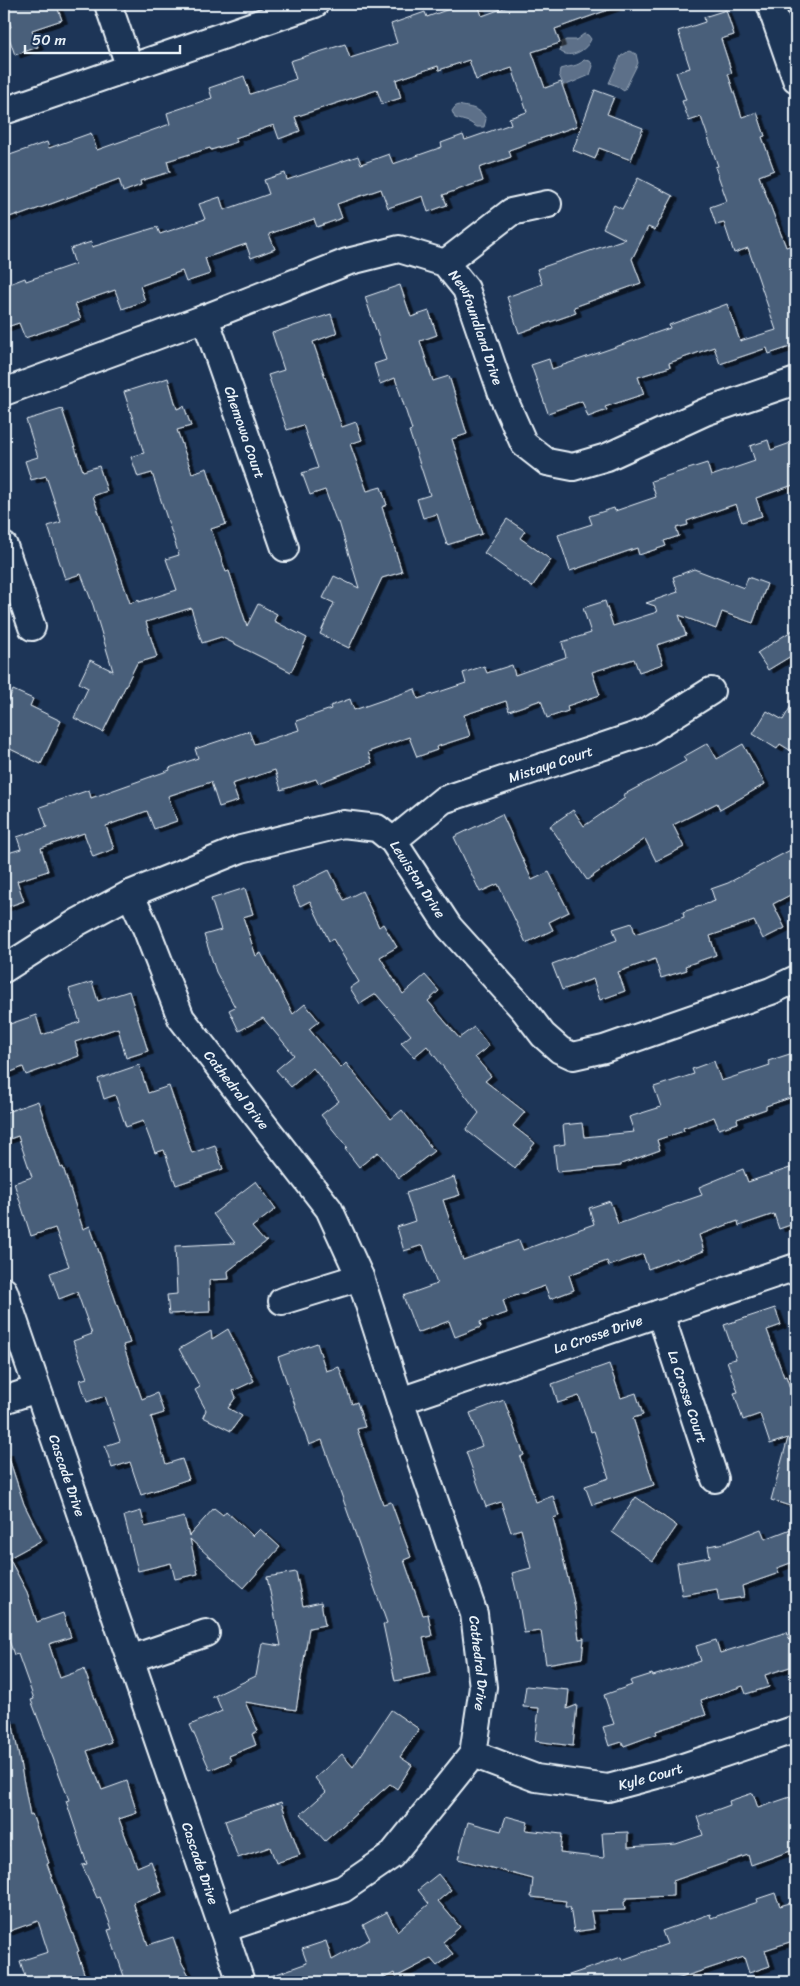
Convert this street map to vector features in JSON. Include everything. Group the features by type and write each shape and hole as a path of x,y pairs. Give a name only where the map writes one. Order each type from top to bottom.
{"street":[{"path":"108,4 130,68"},
{"path":"4,111 315,4"},
{"path":"770,4 796,79"},
{"path":"445,263 511,212 548,204"},
{"name":"Newfoundland Drive","path":"4,392 205,318 347,262 399,249 445,263 466,289 503,397 524,444 547,462 573,467 607,457 705,412 796,380"},
{"name":"Chemowa Court","path":"205,318 285,548"},
{"path":"4,546 32,627"},
{"name":"Mistaya Court","path":"393,841 443,800 646,732 711,691"},
{"name":"Lewiston Drive","path":"4,969 78,922 130,894 241,849 343,824 377,828 393,841 449,927 524,1010 543,1035 560,1050 573,1056 614,1046 770,992 796,979"},
{"name":"Cathedral Drive","path":"130,894 146,928 181,1018 330,1209 360,1276 400,1401 474,1614 482,1686 473,1754"},
{"name":"La Crosse Drive","path":"400,1401 796,1266"},
{"path":"282,1301 360,1276"},
{"name":"Cascade Drive","path":"4,1291 241,1982"},
{"name":"La Crosse Court","path":"660,1313 715,1479"},
{"path":"4,1400 37,1389"},
{"path":"130,1659 206,1633"},
{"name":"Kyle Court","path":"473,1754 536,1778 608,1788 668,1772 796,1729"},
{"path":"223,1929 343,1889 391,1856 473,1754"}],"water":[{"path":"584,34 588,35 591,39 582,50 573,54 564,54 560,51 562,42 576,40"},
{"path":"629,51 636,54 638,63 624,91 609,83 621,56"},
{"path":"584,60 590,61 593,66 590,75 564,86 559,75 560,69 576,65"},
{"path":"458,105 481,112 486,119 484,127 477,127 469,122 455,118 452,111"}],"building":[{"path":"4,4 56,4 62,20 32,30 38,47 15,55 6,29 11,27"},
{"path":"463,4 478,4 482,16 515,4 619,4 619,6 555,29 560,43 532,52 545,88 561,82 577,126 509,150 511,157 479,168 483,181 443,195 447,205 428,212 423,196 388,208 381,189 337,204 342,218 317,227 314,219 269,234 275,249 251,258 246,244 205,258 210,274 186,282 182,271 140,286 145,301 122,309 115,290 75,304 81,319 25,338 19,323 4,328 4,286 25,278 26,281 75,264 70,249 91,242 92,247 157,227 160,234 205,219 199,204 220,197 224,210 269,194 264,180 285,173 287,180 358,156 361,164 389,154 393,164 442,147 441,143 463,135 465,140 511,124 509,118 527,112 512,68 476,80 469,60 439,70 438,66 396,80 401,98 382,104 377,90 295,117 300,131 279,139 274,125 235,138 237,142 167,161 170,172 140,181 141,185 123,192 119,179 18,216 18,214 4,219 4,157 47,142 49,148 91,133 97,150 170,124 167,113 212,98 209,88 244,76 250,94 296,79 290,61 345,44 350,58 397,43 391,24 425,12 427,17"},
{"path":"726,10 734,35 721,39 732,73 728,74 742,117 757,112 765,136 762,137 774,170 759,176 786,247 796,244 796,345 769,354 767,348 720,364 714,347 669,363 670,367 638,377 644,394 605,407 607,410 588,417 582,401 548,413 531,365 549,359 552,369 670,328 669,325 727,304 740,341 776,330 748,248 734,253 724,223 716,225 710,207 727,201 715,167 718,166 701,117 689,121 682,101 686,100 676,72 690,68 678,31 705,22 704,17"},
{"path":"595,90 614,97 607,114 643,128 631,160 599,148 595,159 573,150"},
{"path":"638,178 673,196 655,230 648,227 632,259 641,283 574,307 576,313 519,333 507,297 542,284 537,269 625,239 603,228 614,205 622,209"},
{"path":"400,285 411,317 429,311 437,335 420,341 433,381 449,376 467,434 452,439 482,534 447,545 437,514 423,518 417,499 430,495 409,431 412,430 395,378 380,384 374,364 386,360 365,297"},
{"path":"331,314 337,333 313,342 342,427 356,422 362,440 350,444 367,491 381,487 387,505 382,507 402,572 382,578 349,648 320,634 334,603 323,598 334,576 359,588 339,522 337,523 325,490 310,495 302,473 318,468 303,425 287,430 268,375 284,370 272,333"},
{"path":"168,378 177,409 184,406 191,426 177,430 192,473 207,468 226,524 211,529 226,572 229,571 247,626 258,604 277,614 274,621 307,638 291,672 221,637 202,643 191,608 146,622 157,657 137,663 103,732 74,718 88,688 79,683 90,660 113,671 93,605 81,574 65,579 48,526 61,522 46,476 31,480 25,461 38,457 26,420 62,409 83,471 99,466 107,491 93,496 130,603 139,600 139,602 177,590 166,559 179,555 152,473 138,477 131,457 144,453 124,392"},
{"path":"768,440 771,450 796,441 796,484 756,498 762,516 742,522 736,504 687,521 688,525 676,528 679,536 664,541 666,546 639,555 637,548 570,571 558,535 592,524 589,516 614,508 615,511 656,497 651,481 707,463 711,476 755,461 750,446"},
{"path":"507,519 525,531 520,538 551,560 532,587 484,553"},
{"path":"694,569 744,588 748,577 767,584 753,623 722,612 716,629 679,615 686,635 657,645 663,664 639,672 634,659 592,672 600,695 567,706 568,711 547,718 541,700 509,711 506,701 464,715 470,736 436,747 437,750 417,757 409,737 368,752 372,763 318,783 316,779 281,790 275,770 232,784 238,801 219,807 211,782 168,796 177,821 154,829 147,811 106,826 114,849 93,857 84,833 41,848 48,871 17,881 24,901 4,908 4,850 7,850 8,853 21,849 17,837 47,827 40,807 89,790 91,798 170,770 169,768 198,758 195,749 249,731 254,744 299,730 296,721 331,709 330,706 350,699 354,710 415,689 418,699 466,683 463,673 484,666 487,673 512,665 515,675 566,657 562,642 591,633 583,608 605,601 613,626 657,612 655,606 646,603 678,592 673,577"},
{"path":"796,628 796,653 768,670 757,653"},
{"path":"13,690 33,699 30,706 61,721 41,764 4,746 4,710"},
{"path":"796,697 796,754 780,744 777,749 753,734 767,711 783,720"},
{"path":"708,743 717,759 743,744 765,784 720,810 717,803 673,825 684,847 656,861 645,839 587,880 550,826 573,810 584,826 625,798 623,795 686,761 683,757"},
{"path":"502,814 532,880 549,872 569,912 549,922 553,930 526,943 498,884 480,892 454,837"},
{"path":"796,847 796,892 773,904 785,928 763,939 754,921 710,936 716,955 685,966 687,970 661,978 655,959 618,972 625,991 600,1000 593,979 562,990 552,964 617,940 613,929 632,923 635,934 684,917 683,912 715,901 711,889 728,883"},
{"path":"329,870 344,900 362,891 379,927 383,924 397,947 380,957 403,994 425,975 439,991 428,1001 459,1038 474,1027 489,1046 475,1057 491,1076 485,1081 525,1112 513,1126 535,1143 515,1168 466,1130 479,1113 427,1046 414,1057 401,1043 411,1035 376,994 360,1004 350,988 359,982 333,939 329,941 310,901 300,906 292,888"},
{"path":"245,888 253,914 243,917 256,956 261,953 293,1014 305,1004 319,1021 309,1029 341,1068 346,1063 391,1119 402,1110 434,1151 399,1178 378,1152 359,1167 345,1149 347,1147 321,1115 339,1101 313,1068 291,1087 276,1070 294,1055 263,1018 239,1031 229,1010 235,1007 216,972 204,935 221,930 211,899"},
{"path":"92,982 98,1001 129,991 148,1051 126,1058 118,1028 75,1042 79,1056 26,1075 23,1067 4,1075 4,1026 36,1015 42,1035 80,1022 69,989"},
{"path":"796,1052 796,1096 766,1106 766,1109 737,1119 738,1123 719,1129 714,1117 683,1128 684,1131 657,1140 660,1150 621,1164 621,1166 557,1172 554,1146 565,1144 563,1125 582,1123 584,1137 634,1132 629,1117 661,1107 654,1087 694,1074 692,1069 714,1061 721,1081 770,1065 768,1061"},
{"path":"139,1065 148,1093 169,1086 192,1153 215,1145 223,1169 176,1185 164,1150 155,1153 143,1121 126,1127 115,1095 104,1099 98,1079"},
{"path":"38,1101 61,1168 63,1167 83,1229 90,1226 130,1343 123,1345 142,1399 157,1393 164,1413 151,1417 166,1464 182,1459 189,1479 141,1495 130,1462 112,1468 105,1446 120,1441 105,1396 87,1402 80,1380 87,1378 73,1341 92,1334 77,1292 59,1299 50,1273 69,1266 55,1228 31,1236 14,1183 32,1177 18,1136 4,1141 4,1113"},
{"path":"796,1166 796,1223 779,1229 774,1214 739,1226 738,1221 699,1235 704,1251 678,1260 677,1258 648,1269 643,1254 609,1266 607,1261 569,1275 574,1290 550,1299 545,1286 503,1300 507,1313 480,1322 481,1327 455,1337 449,1321 417,1333 403,1296 437,1284 423,1245 404,1251 397,1227 415,1221 406,1193 454,1177 460,1195 443,1200 463,1260 519,1240 523,1250 594,1224 589,1208 610,1201 618,1224 702,1195 699,1187 743,1169 748,1182"},
{"path":"256,1181 276,1209 252,1227 264,1241 267,1241 228,1271 229,1279 209,1280 210,1312 169,1314 167,1295 177,1294 175,1246 235,1243 213,1214"},
{"path":"775,1308 781,1325 767,1330 784,1377 786,1376 791,1391 796,1392 796,1508 771,1500 788,1438 770,1444 760,1414 743,1420 734,1393 738,1392 727,1361 736,1359 724,1325"},
{"path":"228,1329 254,1381 233,1391 236,1397 228,1408 242,1416 231,1431 203,1417 206,1410 195,1390 200,1387 179,1349 211,1331 212,1339"},
{"path":"317,1343 326,1371 339,1367 352,1404 357,1402 365,1427 357,1429 373,1476 383,1504 391,1502 411,1557 404,1560 423,1615 428,1614 432,1636 423,1638 431,1673 395,1681 383,1624 387,1623 322,1440 309,1445 278,1357"},
{"path":"609,1364 621,1398 636,1393 643,1415 633,1418 654,1485 592,1505 585,1486 609,1478 594,1431 591,1432 579,1396 558,1403 552,1384"},
{"path":"504,1400 524,1455 520,1457 536,1502 553,1496 559,1516 553,1518 575,1607 579,1639 584,1638 582,1658 546,1664 541,1631 524,1633 512,1573 531,1568 521,1529 511,1532 501,1502 486,1507 466,1452 482,1446 470,1413"},
{"path":"7,1452 24,1504 42,1540 9,1558 27,1592 37,1622 63,1613 71,1637 49,1644 60,1678 84,1669 111,1742 87,1751 102,1790 127,1781 137,1813 119,1819 137,1867 151,1861 162,1892 133,1902 148,1945 173,1937 182,1963 193,1982 126,1982 108,1930 112,1929 100,1897 97,1898 82,1865 87,1864 66,1801 69,1800 31,1700 34,1699 18,1654 14,1655 4,1626 4,1453"},
{"path":"636,1497 677,1526 653,1561 612,1532"},
{"path":"214,1508 223,1515 226,1511 253,1536 260,1529 280,1547 244,1588 190,1539 198,1574 175,1579 171,1563 138,1571 124,1516 141,1511 145,1527 184,1517 189,1536"},
{"path":"796,1527 796,1561 777,1568 779,1573 742,1586 744,1597 719,1601 717,1589 682,1595 677,1563 710,1557 708,1546 725,1543 761,1529 765,1539"},
{"path":"296,1572 303,1606 321,1602 325,1625 309,1628 296,1710 245,1702 258,1731 252,1734 256,1745 229,1756 231,1761 210,1770 190,1725 222,1711 216,1697 212,1697 256,1676 262,1643 281,1646 267,1577"},
{"path":"787,1632 796,1665 765,1675 769,1687 746,1694 743,1686 701,1700 706,1715 656,1731 657,1734 624,1746 622,1742 609,1746 603,1727 614,1724 604,1695 632,1685 630,1681 701,1661 696,1646 716,1640 720,1653"},
{"path":"526,1686 569,1690 567,1709 577,1705 573,1746 535,1741 539,1708 523,1707"},
{"path":"391,1710 419,1729 400,1757 412,1765 397,1789 390,1784 325,1841 301,1814 326,1792 315,1778 342,1754 353,1767"},
{"path":"12,1720 30,1815 32,1814 49,1863 47,1864 79,1951 77,1952 87,1982 27,1982 20,1961 48,1952 38,1921 7,1932 4,1922 4,1848 9,1846 4,1830 4,1721"},
{"path":"753,1793 758,1808 790,1797 796,1815 796,1849 751,1865 748,1855 673,1881 673,1896 626,1898 624,1902 625,1910 591,1911 594,1929 574,1932 570,1907 565,1907 566,1901 531,1897 533,1879 458,1859 468,1822 501,1831 506,1816 528,1822 526,1830 562,1834 560,1853 604,1858 602,1833 628,1832 628,1847 676,1844 703,1835 697,1817 730,1805 729,1801"},
{"path":"281,1802 300,1855 276,1863 270,1847 238,1858 225,1821"},
{"path":"438,1874 451,1890 438,1901 460,1927 443,1942 453,1954 437,1966 431,1959 396,1977 394,1973 377,1982 260,1982 260,1980 307,1963 302,1949 326,1941 332,1960 370,1939 363,1925 387,1912 397,1931 429,1904 418,1890"},
{"path":"775,1893 780,1906 796,1901 796,1940 765,1950 770,1966 749,1973 744,1957 668,1982 555,1982 555,1980 621,1957 622,1960 667,1944 662,1931 710,1914 711,1918 758,1902 757,1899"}]}
